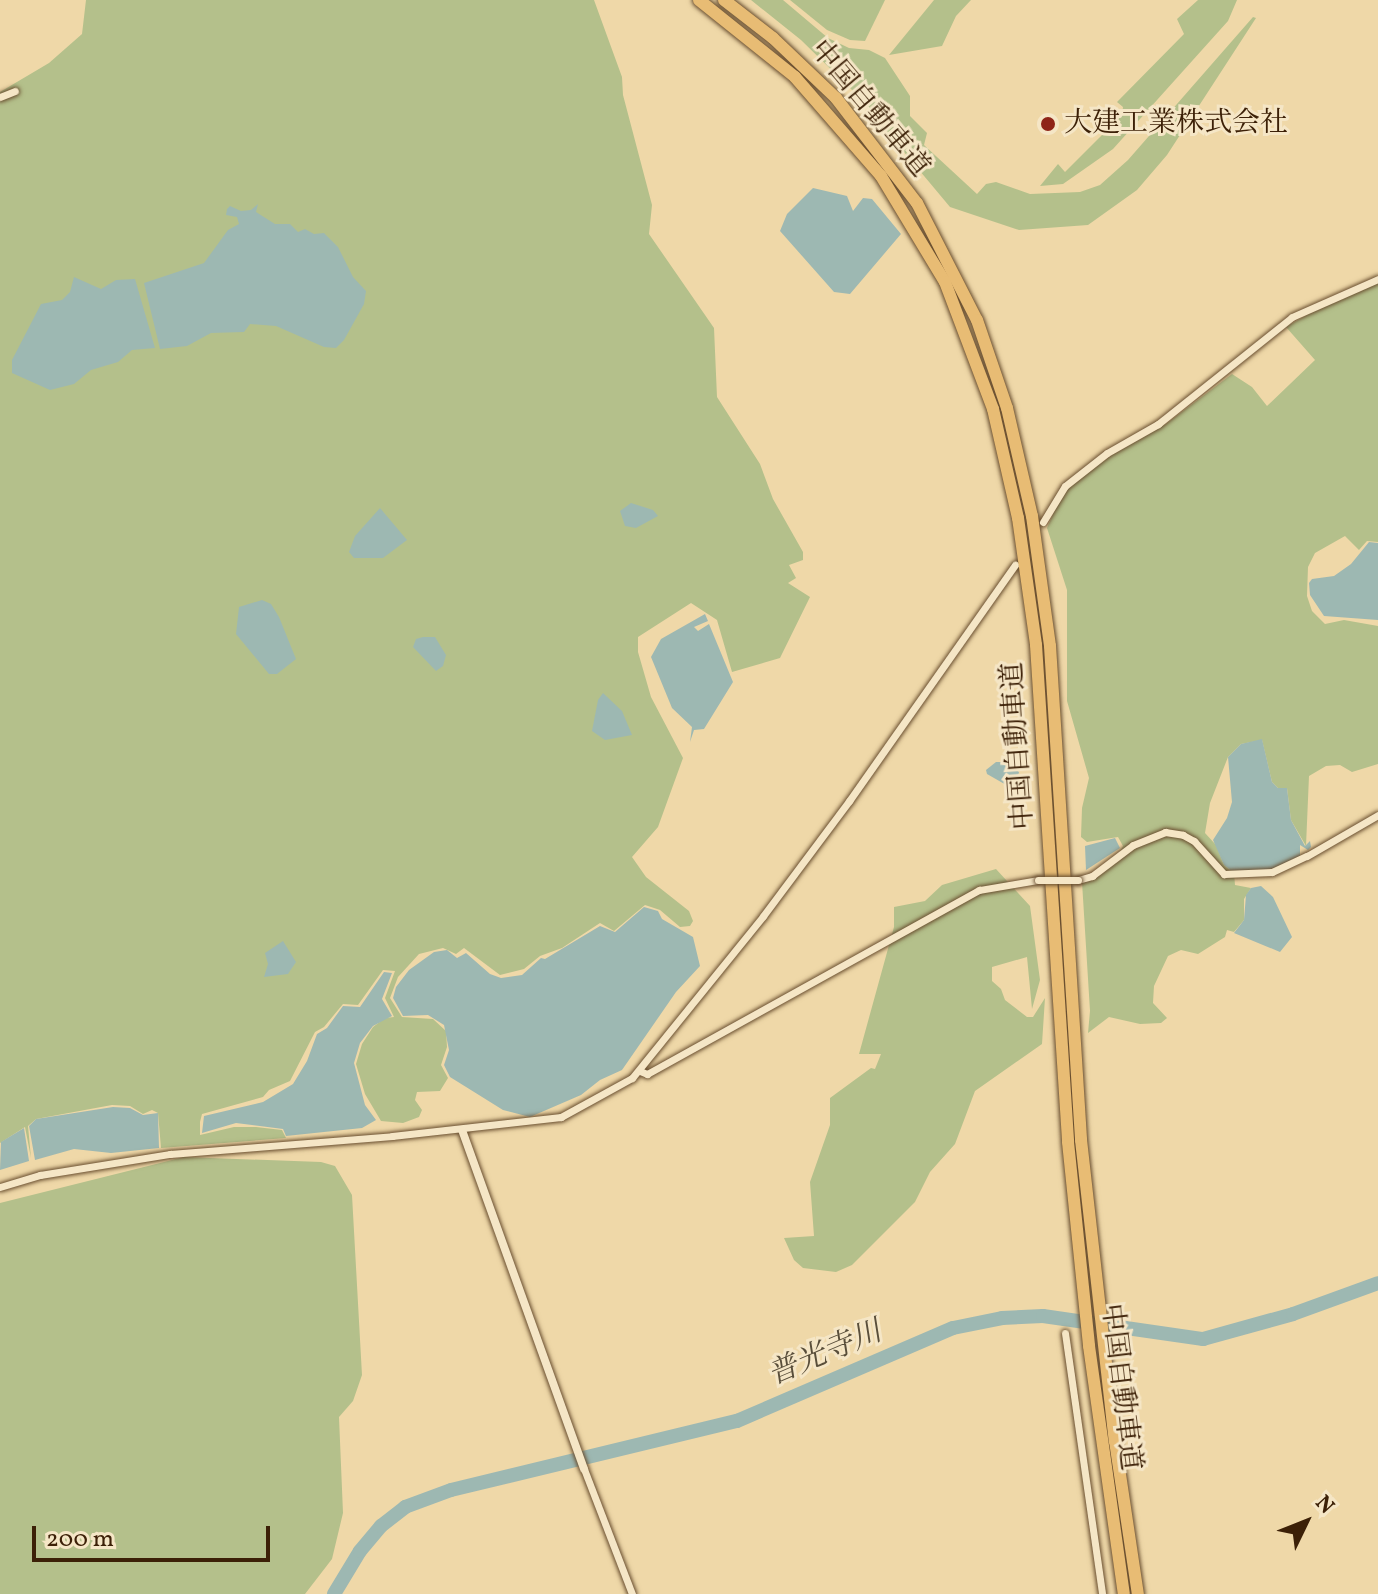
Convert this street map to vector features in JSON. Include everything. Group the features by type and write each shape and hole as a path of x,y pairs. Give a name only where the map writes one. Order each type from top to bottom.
{"highway":[{"name":"中国自動車道","path":"699,0 795,77 881,176 945,282 993,409 1018,518 1036,645 1062,1068 1089,1346 1124,1594"},
{"name":"中国自動車道","path":"724,0 805,66 892,168 917,203 959,279 993,363 1007,408 1032,516 1050,646 1075,1061 1103,1347 1138,1594"}],"street":[{"path":"0,97 15,91"},
{"path":"1043,522 1065,486 1107,453 1158,424 1292,317 1378,279"},
{"path":"0,1187 40,1175 170,1154 462,1130 561,1117 606,1094 640,1071 849,801 1015,565"},
{"path":"640,1071 647,1074 979,890 1038,880 1078,880 1092,876 1133,845 1165,832 1183,835 1194,841 1224,874 1263,874 1307,856 1378,815"},
{"path":"462,1130 632,1594"},
{"path":"1065,1333 1074,1375 1102,1594"}],"green space":[{"path":"86,0 594,0 622,77 623,95 652,205 649,234 714,328 717,397 760,464 773,499 803,552 803,560 789,565 796,578 788,583 810,597 780,658 732,672 717,620 691,603 638,637 638,652 651,697 683,758 658,827 632,857 646,877 689,911 693,921 690,926 680,927 660,910 645,905 614,931 600,923 562,948 540,956 524,969 500,975 464,948 456,954 443,948 419,954 398,977 390,998 402,1017 433,1019 446,1031 447,1047 441,1065 448,1078 440,1091 417,1092 415,1100 422,1110 419,1117 403,1123 381,1121 365,1094 356,1064 362,1044 373,1027 385,1018 394,1017 385,998 395,971 383,970 358,1005 343,1004 324,1027 315,1032 290,1081 269,1090 263,1097 202,1114 200,1122 200,1135 234,1127 256,1127 282,1130 286,1138 161,1148 158,1113 152,1110 143,1114 130,1106 112,1105 36,1119 28,1126 31,1158 25,1127 0,1143 0,92 49,63 82,34"},
{"path":"751,0 783,0 828,38 849,48 869,50 885,58 910,96 910,116 927,133 924,145 977,194 986,184 996,182 1030,194 1080,192 1100,185 1128,160 1253,17 1256,18 1167,155 1137,190 1088,225 1019,230 950,207 853,91 801,40"},
{"path":"790,0 885,0 865,41 850,40 827,30"},
{"path":"934,0 971,0 956,16 942,46 889,55"},
{"path":"1198,0 1237,0 1228,21 1113,149 1063,184 1040,186 1058,164 1065,172 1122,115 1123,107 1117,102 1184,34 1177,19"},
{"path":"1378,283 1378,542 1367,541 1359,550 1345,536 1315,553 1308,567 1307,596 1312,611 1325,624 1344,620 1378,626 1378,764 1352,772 1340,765 1326,766 1309,776 1306,846 1291,820 1287,788 1278,788 1272,782 1262,740 1241,744 1228,757 1210,803 1205,833 1216,845 1224,865 1234,873 1235,885 1251,888 1244,899 1244,920 1234,932 1227,930 1225,937 1198,954 1181,950 1168,956 1154,986 1153,1003 1167,1018 1161,1023 1140,1024 1109,1017 1088,1033 1090,1011 1082,882 1114,865 1123,846 1118,837 1087,842 1081,837 1082,808 1089,778 1067,701 1067,590 1047,528 1062,494 1076,482 1112,455 1166,424 1232,374 1252,387 1267,406 1315,360 1286,327 1328,303"},
{"path":"996,869 1030,906 1040,980 1032,1009 1027,957 992,967 992,981 1001,989 1005,1000 1027,1017 1033,1017 1045,998 1042,1044 975,1091 955,1144 930,1172 915,1202 852,1265 836,1272 803,1268 794,1260 784,1238 814,1236 810,1182 830,1125 830,1098 871,1068 875,1069 881,1054 859,1054 894,927 894,907 925,901 942,885"},
{"path":"184,1157 321,1162 335,1166 352,1195 362,1375 353,1401 339,1417 343,1513 332,1559 305,1594 0,1594 0,1203"}],"water":[{"path":"813,188 847,196 853,211 863,198 872,199 901,234 850,294 834,292 780,231 787,214"},
{"path":"258,204 256,212 275,224 290,224 298,232 305,229 314,234 324,233 338,247 353,277 366,291 364,304 344,340 336,348 324,347 276,326 250,324 244,332 211,333 187,346 160,349 144,283 204,263 228,230 239,224 237,217 226,215 227,209 230,206 241,211 251,210"},
{"path":"74,277 101,289 116,280 135,279 155,348 132,350 118,362 91,370 74,384 50,390 12,373 12,360 41,304 62,300 70,292"},
{"path":"631,503 653,510 658,516 636,528 625,526 620,511"},
{"path":"380,508 407,540 383,558 354,558 349,552 355,536"},
{"path":"1369,542 1378,543 1378,620 1324,616 1310,595 1309,583 1312,579 1334,576 1351,564"},
{"path":"262,600 271,604 279,617 296,659 277,674 269,674 236,634 239,607"},
{"path":"705,614 708,621 694,627 698,631 709,624 733,682 704,729 694,730 690,742 692,727 672,708 651,657 661,639"},
{"path":"435,637 446,655 443,666 436,671 413,647 416,639"},
{"path":"603,693 622,711 632,735 605,740 592,731 598,700"},
{"path":"1262,739 1272,782 1278,788 1287,788 1291,820 1305,846 1310,841 1311,847 1308,850 1300,845 1300,856 1284,866 1247,874 1234,873 1224,865 1213,840 1227,818 1232,802 1228,757 1241,744"},
{"path":"996,762 1004,762 1019,772 1015,790 987,774 986,770"},
{"path":"1115,838 1120,848 1086,870 1085,846"},
{"path":"1261,886 1273,897 1292,937 1280,952 1234,933 1244,920 1246,895 1251,888"},
{"path":"644,907 658,911 662,919 693,937 700,966 676,992 622,1070 600,1080 581,1095 530,1117 503,1110 450,1077 444,1065 449,1050 444,1025 428,1015 403,1016 393,998 396,987 409,970 434,952 447,950 457,958 466,953 490,974 501,978 522,975 541,958 545,959 600,926 615,932"},
{"path":"283,941 296,962 288,974 264,977 268,964 265,953"},
{"path":"384,972 392,973 382,999 392,1016 373,1026 360,1043 354,1063 365,1105 376,1120 362,1128 286,1136 283,1129 236,1123 202,1133 204,1116 263,1102 293,1084 307,1061 317,1034 327,1028 343,1006 360,1007"},
{"path":"113,1107 130,1108 143,1115 158,1113 159,1148 111,1153 74,1149 35,1160 29,1126 36,1119"},
{"path":"24,1128 29,1161 0,1170 1,1142"}],"waterway":[{"name":"普光寺川","path":"334,1594 360,1551 381,1526 405,1507 451,1490 737,1421 953,1328 1002,1318 1043,1316 1203,1339 1293,1314 1378,1283"}],"place":[{"name":"大建工業株式会社","path":"1048,124"}]}
